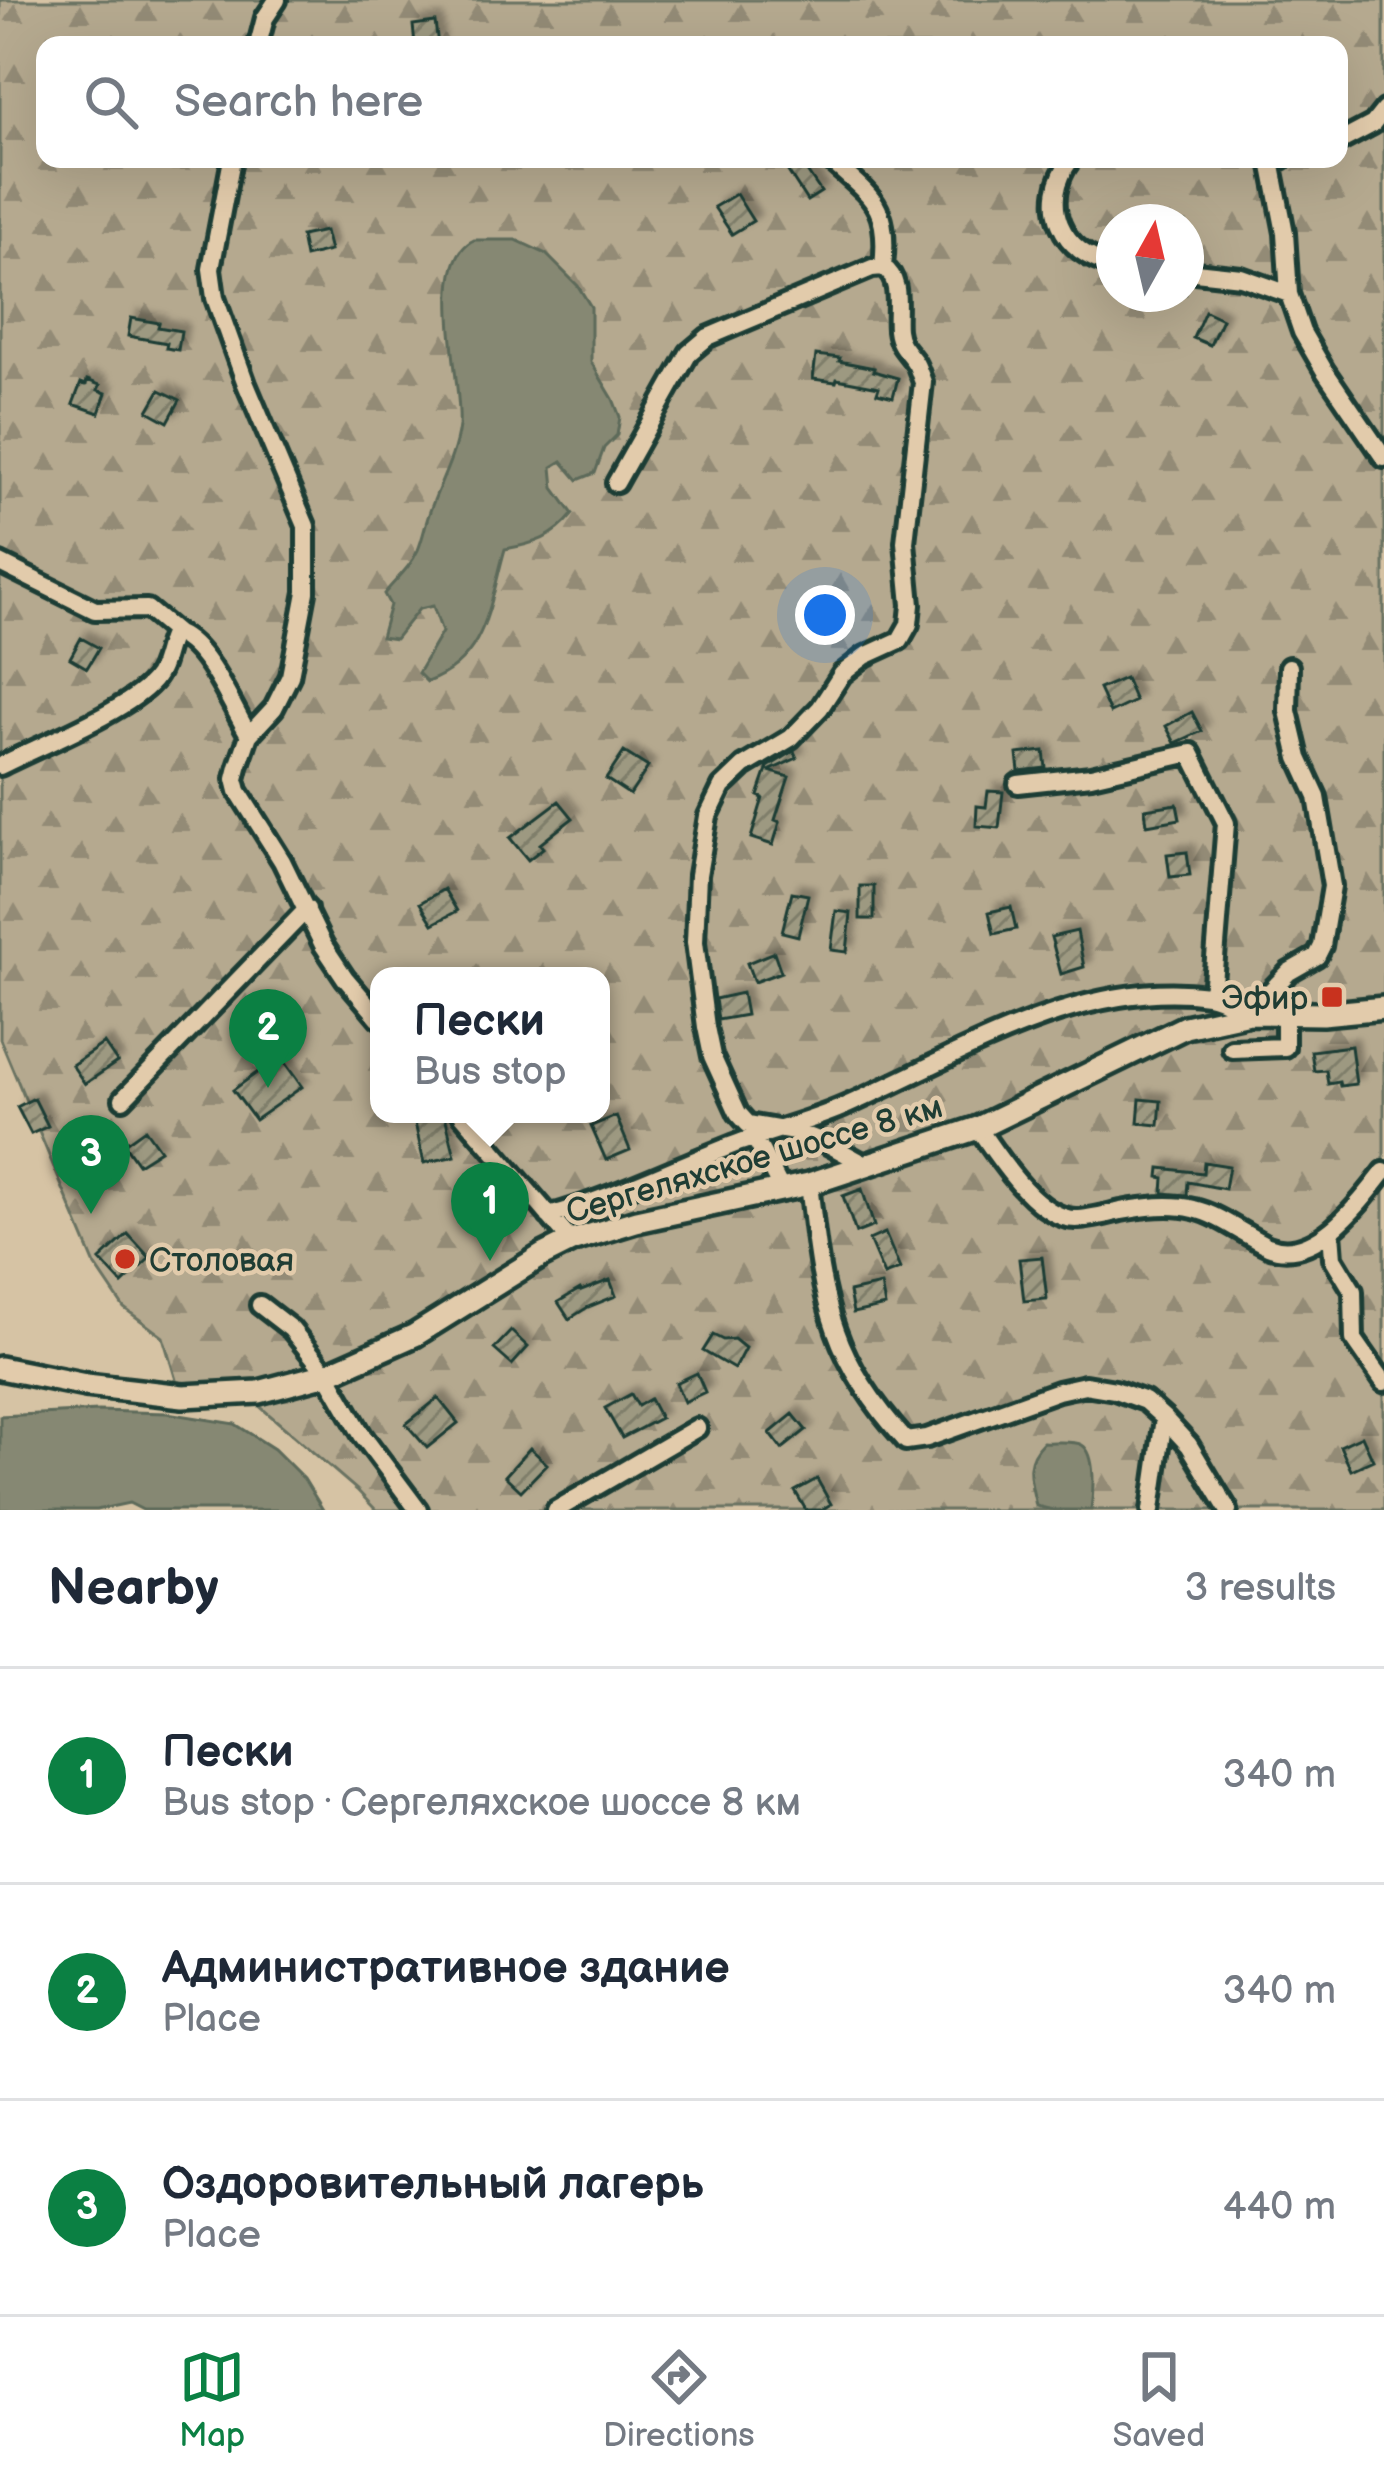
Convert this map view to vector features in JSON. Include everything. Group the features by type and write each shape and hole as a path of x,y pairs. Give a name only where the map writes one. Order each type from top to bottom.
{"main road":[{"name":"Сергеляхское шоссе 8 км","path":"0,1368 86,1385 183,1396 259,1392 327,1374 415,1335 572,1241 636,1221 808,1184 978,1128 1185,1027 1250,1013 1322,1014 1384,1008"}],"street":[{"path":"261,36 277,0"},
{"path":"1348,137 1373,124 1384,110"},
{"path":"230,168 211,269 215,298 306,526 306,592 290,676 274,708 249,735 235,779 323,945 370,1007"},
{"path":"839,168 880,212 887,232 883,267"},
{"path":"1065,168 1054,210 1069,241 1096,261"},
{"path":"1278,168 1289,294 1302,332 1384,458"},
{"path":"616,483 689,353 708,337 872,268 892,272 901,346 923,382 905,542 910,624 900,640 865,656 842,674 820,708 791,738 744,766 722,787 708,816 698,875 695,942 712,1056 738,1113 748,1124 800,1133 866,1165"},
{"path":"1204,273 1241,277 1289,294"},
{"path":"0,563 95,610 147,609 186,639 219,678 249,735"},
{"path":"0,766 122,706 153,682 176,634"},
{"path":"550,1216 838,1109 1006,1032 1066,1010 1114,997 1163,993 1212,995 1250,1013 1289,972 1317,956 1332,886 1317,797 1299,758 1288,711 1289,667"},
{"path":"1018,784 1091,776 1191,753 1226,823 1212,995"},
{"path":"123,1099 307,910"},
{"path":"1232,1048 1285,1047 1285,1012"},
{"path":"470,1123 572,1241"},
{"path":"978,1128 1006,1170 1052,1214 1073,1220 1147,1207 1194,1209 1283,1251 1330,1232 1384,1172"},
{"path":"754,1137 782,1190"},
{"path":"808,1184 822,1276 837,1333 860,1378 906,1441 927,1438 1058,1390 1085,1385 1115,1390 1145,1401 1164,1418 1189,1445 1228,1510"},
{"path":"1330,1232 1333,1258 1353,1292 1354,1339 1384,1382"},
{"path":"260,1305 292,1329 327,1374 362,1435 418,1510"},
{"path":"1151,1510 1164,1418"},
{"path":"556,1510 697,1428"}],"green space":[{"path":"0,0 1384,0 1384,1510 376,1510 242,1391 179,1390 163,1337 124,1308 95,1265 0,1039"}],"shaded area":[{"path":"474,240 516,240 546,254 578,286 591,307 591,362 620,417 617,435 604,448 595,473 578,480 562,461 552,467 554,488 573,514 543,539 505,549 474,645 447,672 427,682 418,673 442,632 433,606 419,609 395,639 381,637 390,605 384,594 418,550 457,438 452,272 460,252"},
{"path":"167,1413 235,1424 274,1449 304,1479 323,1510 143,1510 129,1503 96,1510 0,1510 0,1416"},
{"path":"1043,1442 1074,1443 1087,1450 1093,1475 1091,1510 1036,1506 1030,1465"}],"building":[{"path":"435,22 437,36 414,36 413,25"},
{"path":"805,168 821,192 807,201 787,170"},
{"path":"736,194 753,221 732,234 714,207"},
{"path":"325,231 330,251 305,257 301,236"},
{"path":"1205,311 1222,319 1210,345 1193,338"},
{"path":"131,318 181,331 178,350 166,348 167,343 128,336"},
{"path":"816,355 898,378 893,397 877,393 879,387 813,379"},
{"path":"87,380 106,393 99,413 73,404 81,383 86,385"},
{"path":"160,390 180,400 168,422 148,411"},
{"path":"81,638 99,648 87,668 70,658"},
{"path":"1125,678 1135,701 1110,713 1099,689"},
{"path":"1192,712 1202,731 1175,743 1166,726"},
{"path":"794,751 797,758 769,771 789,777 775,820 780,822 773,845 751,838 768,767"},
{"path":"1044,751 1046,768 1019,771 1017,754"},
{"path":"624,752 648,767 630,795 606,779"},
{"path":"988,791 1003,792 999,828 976,826 977,806 986,807"},
{"path":"559,801 573,818 528,860 510,838"},
{"path":"1177,804 1180,819 1147,825 1145,809"},
{"path":"1187,852 1190,875 1170,877 1167,854"},
{"path":"860,886 874,886 874,919 860,919"},
{"path":"444,889 457,911 433,924 420,903"},
{"path":"792,892 808,895 798,936 782,932"},
{"path":"1011,907 1016,929 994,934 989,912"},
{"path":"836,911 851,913 847,952 831,950"},
{"path":"1077,931 1084,967 1061,974 1051,937"},
{"path":"774,952 781,972 754,982 747,963"},
{"path":"742,993 746,1015 718,1020 715,999"},
{"path":"104,1043 117,1062 85,1084 72,1065"},
{"path":"1351,1046 1356,1084 1328,1084 1326,1070 1314,1071 1311,1051"},
{"path":"280,1056 302,1087 255,1120 233,1090"},
{"path":"34,1098 48,1126 31,1134 17,1107"},
{"path":"1140,1099 1161,1101 1159,1125 1138,1123"},
{"path":"616,1116 630,1150 606,1160 591,1126 610,1123"},
{"path":"415,1123 447,1123 455,1156 424,1163"},
{"path":"145,1129 160,1150 138,1164 124,1144"},
{"path":"1204,1162 1229,1166 1225,1189 1188,1182 1187,1195 1163,1193 1160,1168 1203,1173"},
{"path":"862,1189 874,1226 856,1233 843,1196"},
{"path":"500,1190 507,1209 481,1219 473,1200"},
{"path":"885,1233 900,1269 884,1275 869,1240"},
{"name":"Столовая","path":"128,1234 150,1258 122,1284 100,1260"},
{"path":"1042,1257 1047,1299 1024,1301 1019,1259"},
{"path":"610,1280 616,1296 569,1319 558,1302"},
{"path":"881,1285 885,1306 853,1313 849,1292"},
{"path":"511,1331 528,1347 512,1365 494,1349"},
{"path":"713,1335 734,1339 745,1348 734,1369 703,1351"},
{"path":"697,1373 705,1392 684,1402 676,1383"},
{"path":"631,1394 638,1406 650,1399 660,1418 622,1438 605,1408"},
{"path":"438,1398 458,1423 427,1448 406,1424"},
{"path":"793,1414 806,1430 782,1449 770,1433"},
{"path":"1362,1436 1373,1460 1351,1470 1340,1446"},
{"path":"530,1448 547,1464 521,1491 505,1476"},
{"path":"817,1479 831,1504 806,1510 795,1491"}],"place":[{"name":"Эфир","path":"1332,997"},
{"name":"Административное здание","path":"268,1088"},
{"name":"Оздоровительный лагерь","path":"91,1214"},
{"name":"Столовая","path":"125,1259"},
{"name":"Пески","path":"490,1261"}]}
